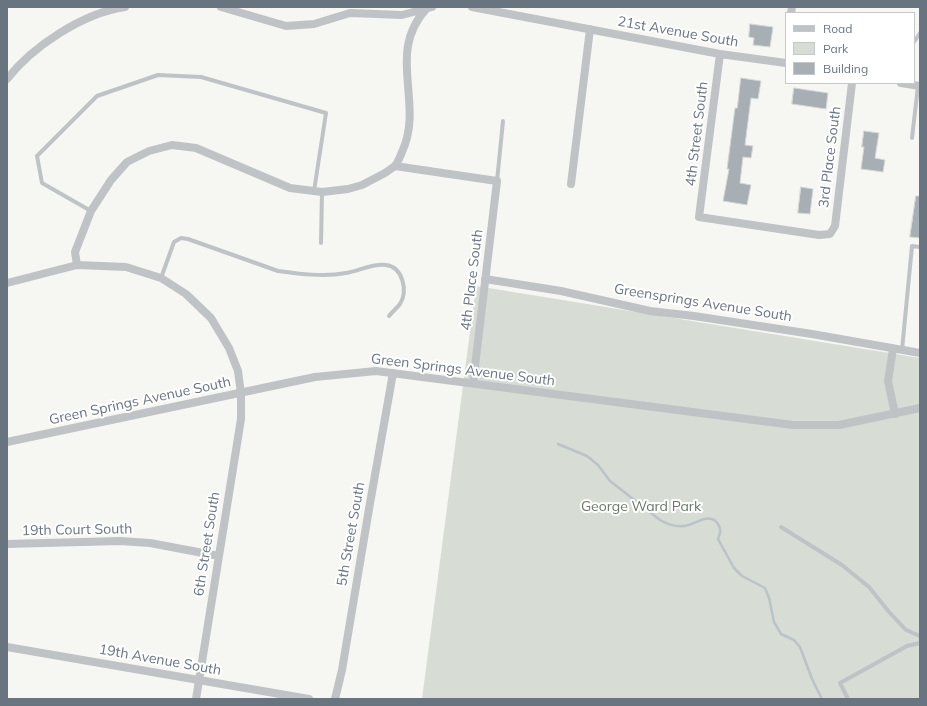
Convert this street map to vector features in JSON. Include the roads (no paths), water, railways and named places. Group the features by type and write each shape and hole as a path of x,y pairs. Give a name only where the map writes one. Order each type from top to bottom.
{"street":[{"path":"7,79 15,69 44,44 89,17 113,9 125,7"},
{"path":"222,7 286,26 314,24 350,13 402,15 429,7"},
{"path":"77,265 75,252 91,211 111,180 127,162 149,151 172,145 196,148 290,188 318,192 348,189 362,185 386,173 395,166 405,147 410,120 406,52 411,32 416,23 429,7"},
{"name":"21st Avenue South","path":"472,7 720,54 785,61"},
{"path":"571,184 590,29"},
{"name":"4th Street South","path":"720,54 699,217 819,234 830,234"},
{"name":"3rd Place South","path":"830,234 834,226 852,84"},
{"path":"907,84 919,86"},
{"path":"395,166 497,181"},
{"name":"4th Place South","path":"473,383 497,181"},
{"name":"6th Street South","path":"7,282 77,265 126,267 161,278 186,294 211,318 229,348 238,371 242,419 218,556 196,699"},
{"name":"Greensprings Avenue South","path":"485,279 561,291 650,311 694,316 804,333 920,353"},
{"path":"895,414 888,381 897,349"},
{"name":"Green Springs Avenue South","path":"7,442 316,377 365,371 376,371 473,383 793,425 839,425 920,408"},
{"name":"5th Street South","path":"335,699 342,670 368,509 393,373"},
{"name":"19th Court South","path":"7,544 120,541 150,544 218,556"},
{"name":"19th Avenue South","path":"7,647 309,699"}],"lane":[{"path":"91,211 42,183 37,156 97,96 158,75 201,77 326,113 318,192 321,243"},
{"path":"912,138 919,86"},
{"path":"497,181 503,121"},
{"path":"161,278 174,242 181,238 194,241 278,271 291,273 346,273 386,265 396,270 402,276 404,292 400,304 389,316"},
{"path":"897,349 912,246 920,247"},
{"path":"781,527 842,565 869,588 906,630 920,636"},
{"path":"848,699 840,683 906,646 920,643"}],"waterway":[{"path":"558,444 587,456 598,465 610,481 660,520 672,525 681,526 707,519 715,520 720,528 718,539 734,568 742,576 765,588 769,598 774,622 781,634 794,640 800,647 812,679 822,699"}],"park label":[{"name":"George Ward Park","path":"641,507"}]}
